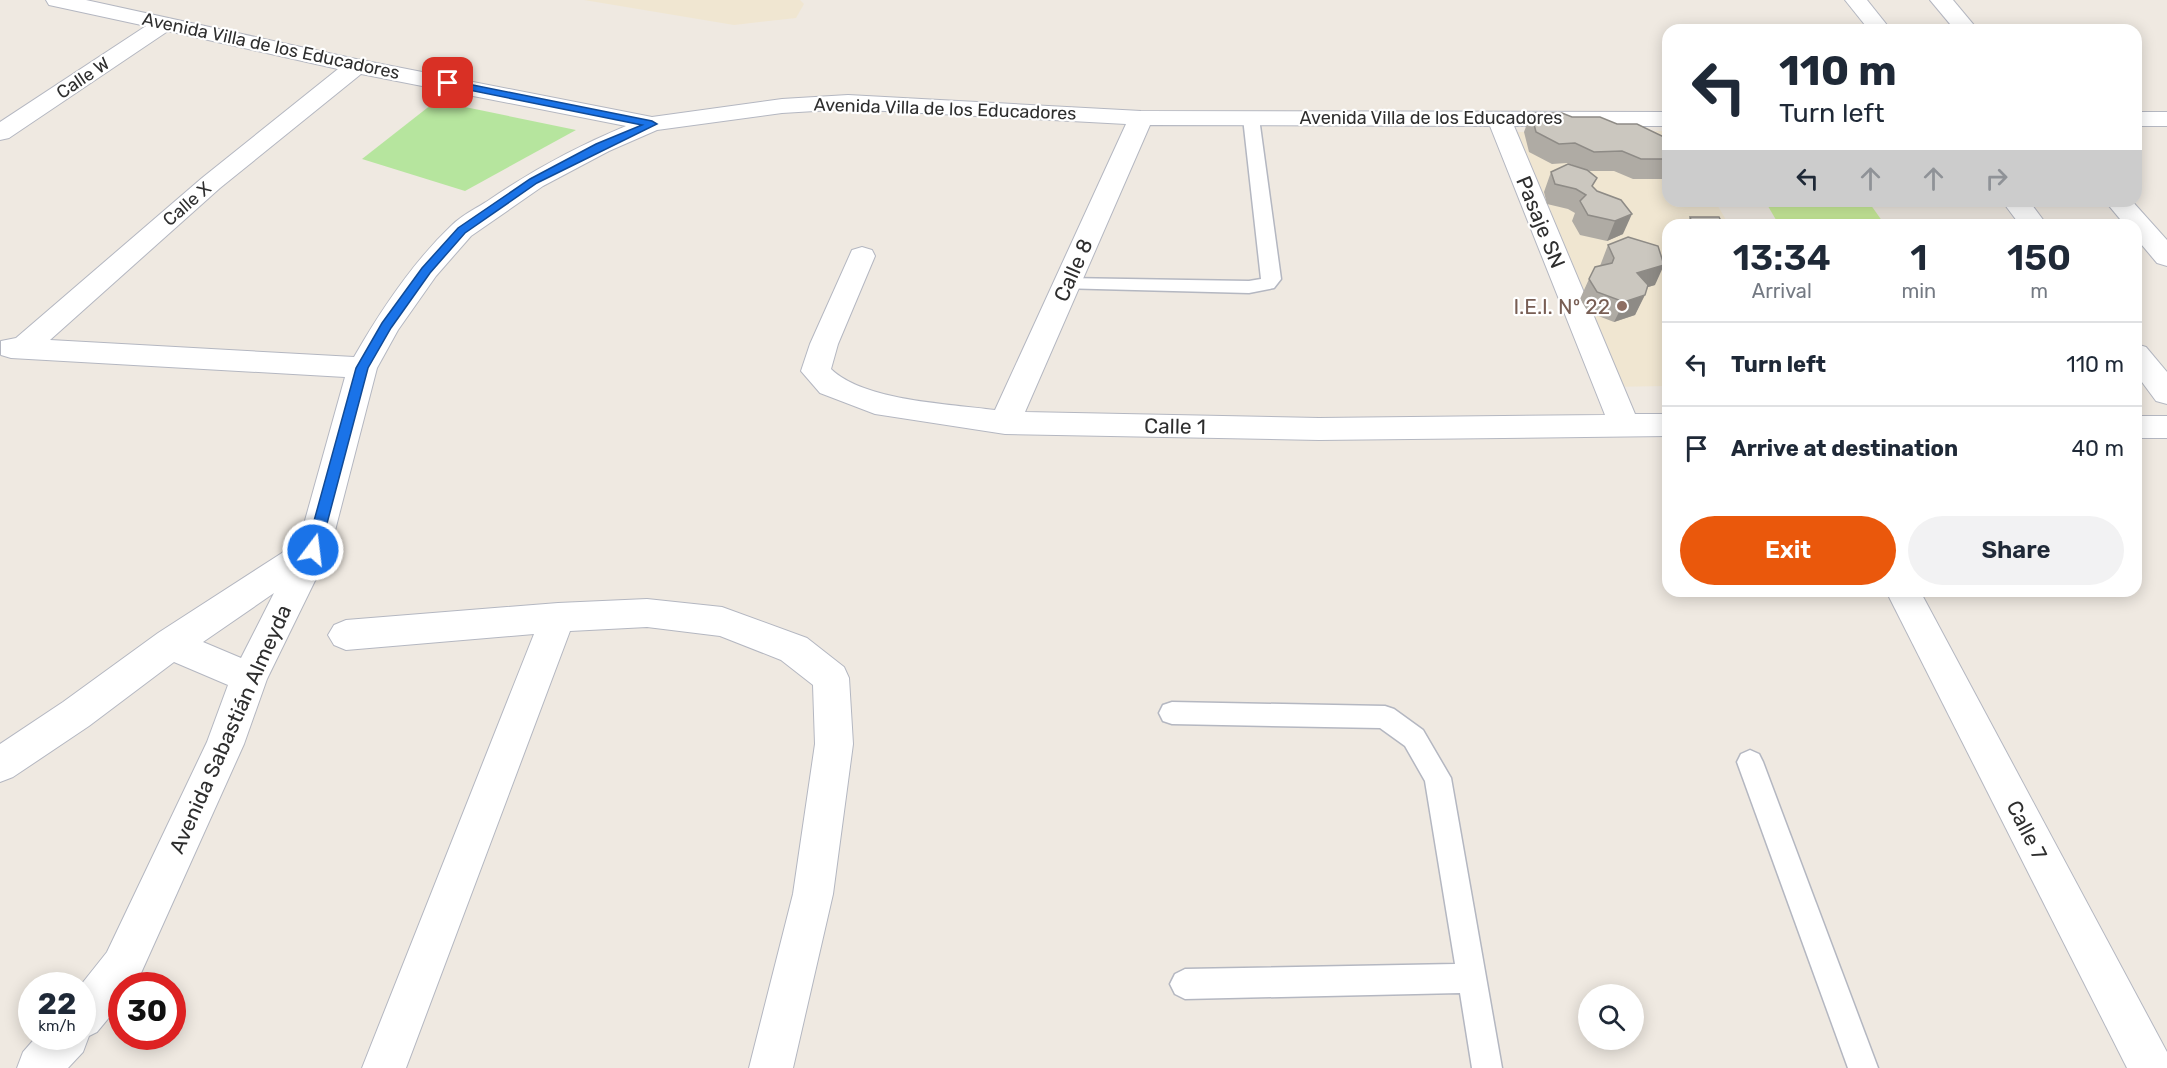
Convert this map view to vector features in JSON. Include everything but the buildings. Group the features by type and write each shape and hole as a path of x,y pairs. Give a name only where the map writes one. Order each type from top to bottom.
{"street":[{"name":"Avenida Villa de los Educadores","path":"57,0 356,66 652,124 782,106 848,102 1141,117 1662,119"},
{"path":"1856,0 1875,24"},
{"path":"1941,0 1962,24"},
{"name":"Calle W","path":"0,133 166,23"},
{"name":"Calle X","path":"11,348 356,66"},
{"name":"Calle 8","path":"1005,423 1141,117"},
{"name":"Pasaje SN","path":"1499,119 1624,424"},
{"path":"2142,119 2167,119"},
{"path":"313,550 362,368 386,326 426,270 462,230 534,181 600,146 652,124"},
{"path":"2020,207 2029,219"},
{"path":"2123,207 2134,219"},
{"path":"2142,228 2167,257"},
{"name":"Calle 1","path":"862,256 824,344 816,371 831,386 886,406 1005,423 1319,429 1662,425"},
{"path":"11,348 362,368"},
{"path":"2142,362 2167,393"},
{"path":"2142,427 2167,427"},
{"name":"Avenida Sabastián Almeyda","path":"0,765 76,714 171,644 313,550"},
{"name":"Avenida Sabastián Almeyda","path":"96,1000 122,967 225,744 249,678 313,550"},
{"name":"Calle 7","path":"1906,597 2151,1068"},
{"path":"346,635 558,617 647,613 722,622 794,649 831,678 834,744 813,894 771,1068"},
{"path":"384,1068 558,617"},
{"path":"171,644 249,678"}],"lane":[{"path":"1066,284 1249,287 1267,284 1272,279 1251,118"},
{"path":"1172,713 1385,717 1414,738 1438,778 1487,1068"},
{"path":"1750,762 1863,1068"},
{"path":"1185,984 1473,978"}],"shaded area":[{"path":"584,0 800,0 804,4 796,18 734,25"},
{"name":"I.E.I. Nº 22","path":"1662,131 1662,207 1718,207 1726,219 1662,219 1662,386 1607,387 1509,132"}],"green space":[{"path":"436,101 576,130 465,191 362,159"},
{"path":"1768,207 1872,207 1881,219 1776,219"}],"place":[{"name":"I.E.I. Nº 22","path":"1622,306"}],"route":[{"path":"313,550 362,368 386,326 426,270 462,230 534,181 600,146 652,124 448,83"}]}
